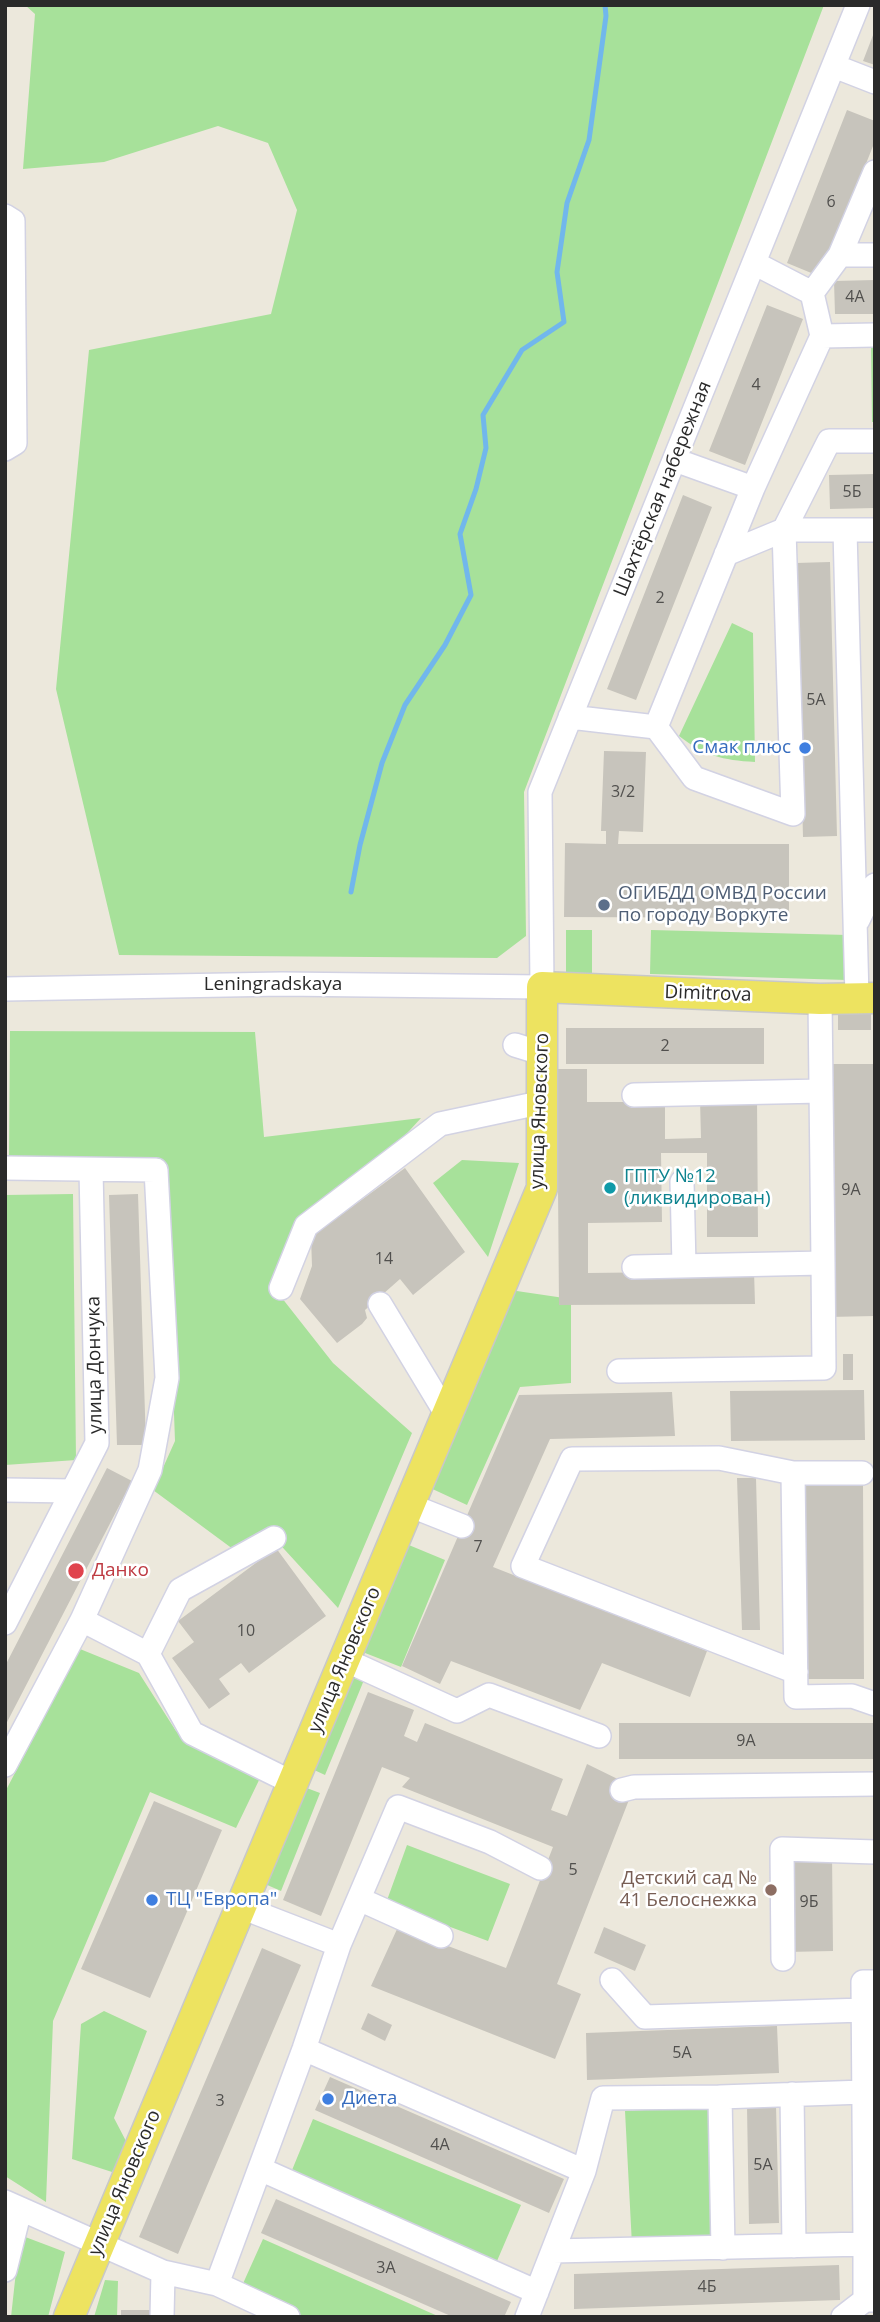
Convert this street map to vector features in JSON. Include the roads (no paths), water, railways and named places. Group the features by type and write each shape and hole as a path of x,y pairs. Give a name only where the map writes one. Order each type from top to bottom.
{"main road":[{"name":"Dimitrova","path":"542,987 820,999 866,998"},
{"name":"улица Яновского","path":"69,2317 542,1188 542,987"}],"street":[{"name":"Шахтёрская набережная","path":"542,987 540,792 858,5"},
{"path":"834,66 875,82"},
{"path":"656,727 753,488 822,336 812,293 840,255 875,172"},
{"path":"5,216 13,221 15,443 5,449"},
{"path":"840,255 875,255"},
{"path":"754,263 812,293"},
{"path":"822,336 875,335"},
{"path":"570,718 656,727 694,778 793,814 784,530 829,442 875,440"},
{"path":"675,460 753,488"},
{"path":"726,554 784,530 875,530"},
{"path":"845,530 856,925 866,998"},
{"path":"856,925 875,885"},
{"name":"Leningradskaya","path":"5,989 282,984 542,987"},
{"path":"619,1371 824,1368 820,999"},
{"path":"514,1045 544,1054"},
{"path":"634,1094 821,1091"},
{"path":"281,1289 306,1226 440,1124 544,1102"},
{"path":"5,1168 156,1170 167,1378 150,1470 82,1620 5,1766"},
{"name":"улица Дончука","path":"5,1623 97,1443 91,1170"},
{"path":"682,1182 684,1266"},
{"path":"634,1267 823,1263"},
{"path":"380,1304 447,1415"},
{"path":"796,1672 523,1566 572,1460 719,1458 793,1473 862,1473"},
{"path":"793,1473 796,1697 852,1696 875,1704"},
{"path":"5,1490 72,1491"},
{"path":"409,1505 462,1526"},
{"path":"148,1654 180,1590 274,1538"},
{"path":"82,1620 148,1654 192,1733 293,1783"},
{"path":"345,1660 457,1711 489,1695 599,1736"},
{"path":"622,1790 634,1787 875,1784"},
{"path":"217,2284 304,2049 339,1945 398,1807 490,1842 540,1868"},
{"path":"783,1959 782,1849 875,1852"},
{"path":"359,1899 441,1936"},
{"path":"241,1907 339,1945"},
{"path":"612,1979 645,2017 863,2010"},
{"path":"843,2317 870,2300 865,2244 863,1982 875,1982"},
{"path":"304,2049 584,2171"},
{"path":"527,2317 584,2171 603,2098 720,2097 864,2091"},
{"path":"792,2094 794,2246"},
{"path":"720,2097 723,2248"},
{"path":"260,2169 537,2292"},
{"path":"5,2270 13,2206 163,2272 217,2284 288,2317"},
{"path":"553,2251 865,2244"},
{"path":"162,2317 163,2272"}],"waterway":[{"path":"351,892 360,845 382,763 405,705 445,645 471,595 460,534 476,489 486,448 483,415 522,350 564,322 557,272 567,203 589,140 606,16 605,5"}],"place":[{"name":"Смак плюс","path":"805,748"},
{"name":"ОГИБДД ОМВД России по городу Воркуте","path":"604,905"},
{"name":"ГПТУ №12 (ликвидирован)","path":"610,1188"},
{"name":"Данко","path":"76,1571"},
{"name":"Детский сад № 41 Белоснежка","path":"771,1890"},
{"name":"ТЦ \"Европа\"","path":"152,1900"},
{"name":"Диета","path":"328,2099"}]}
